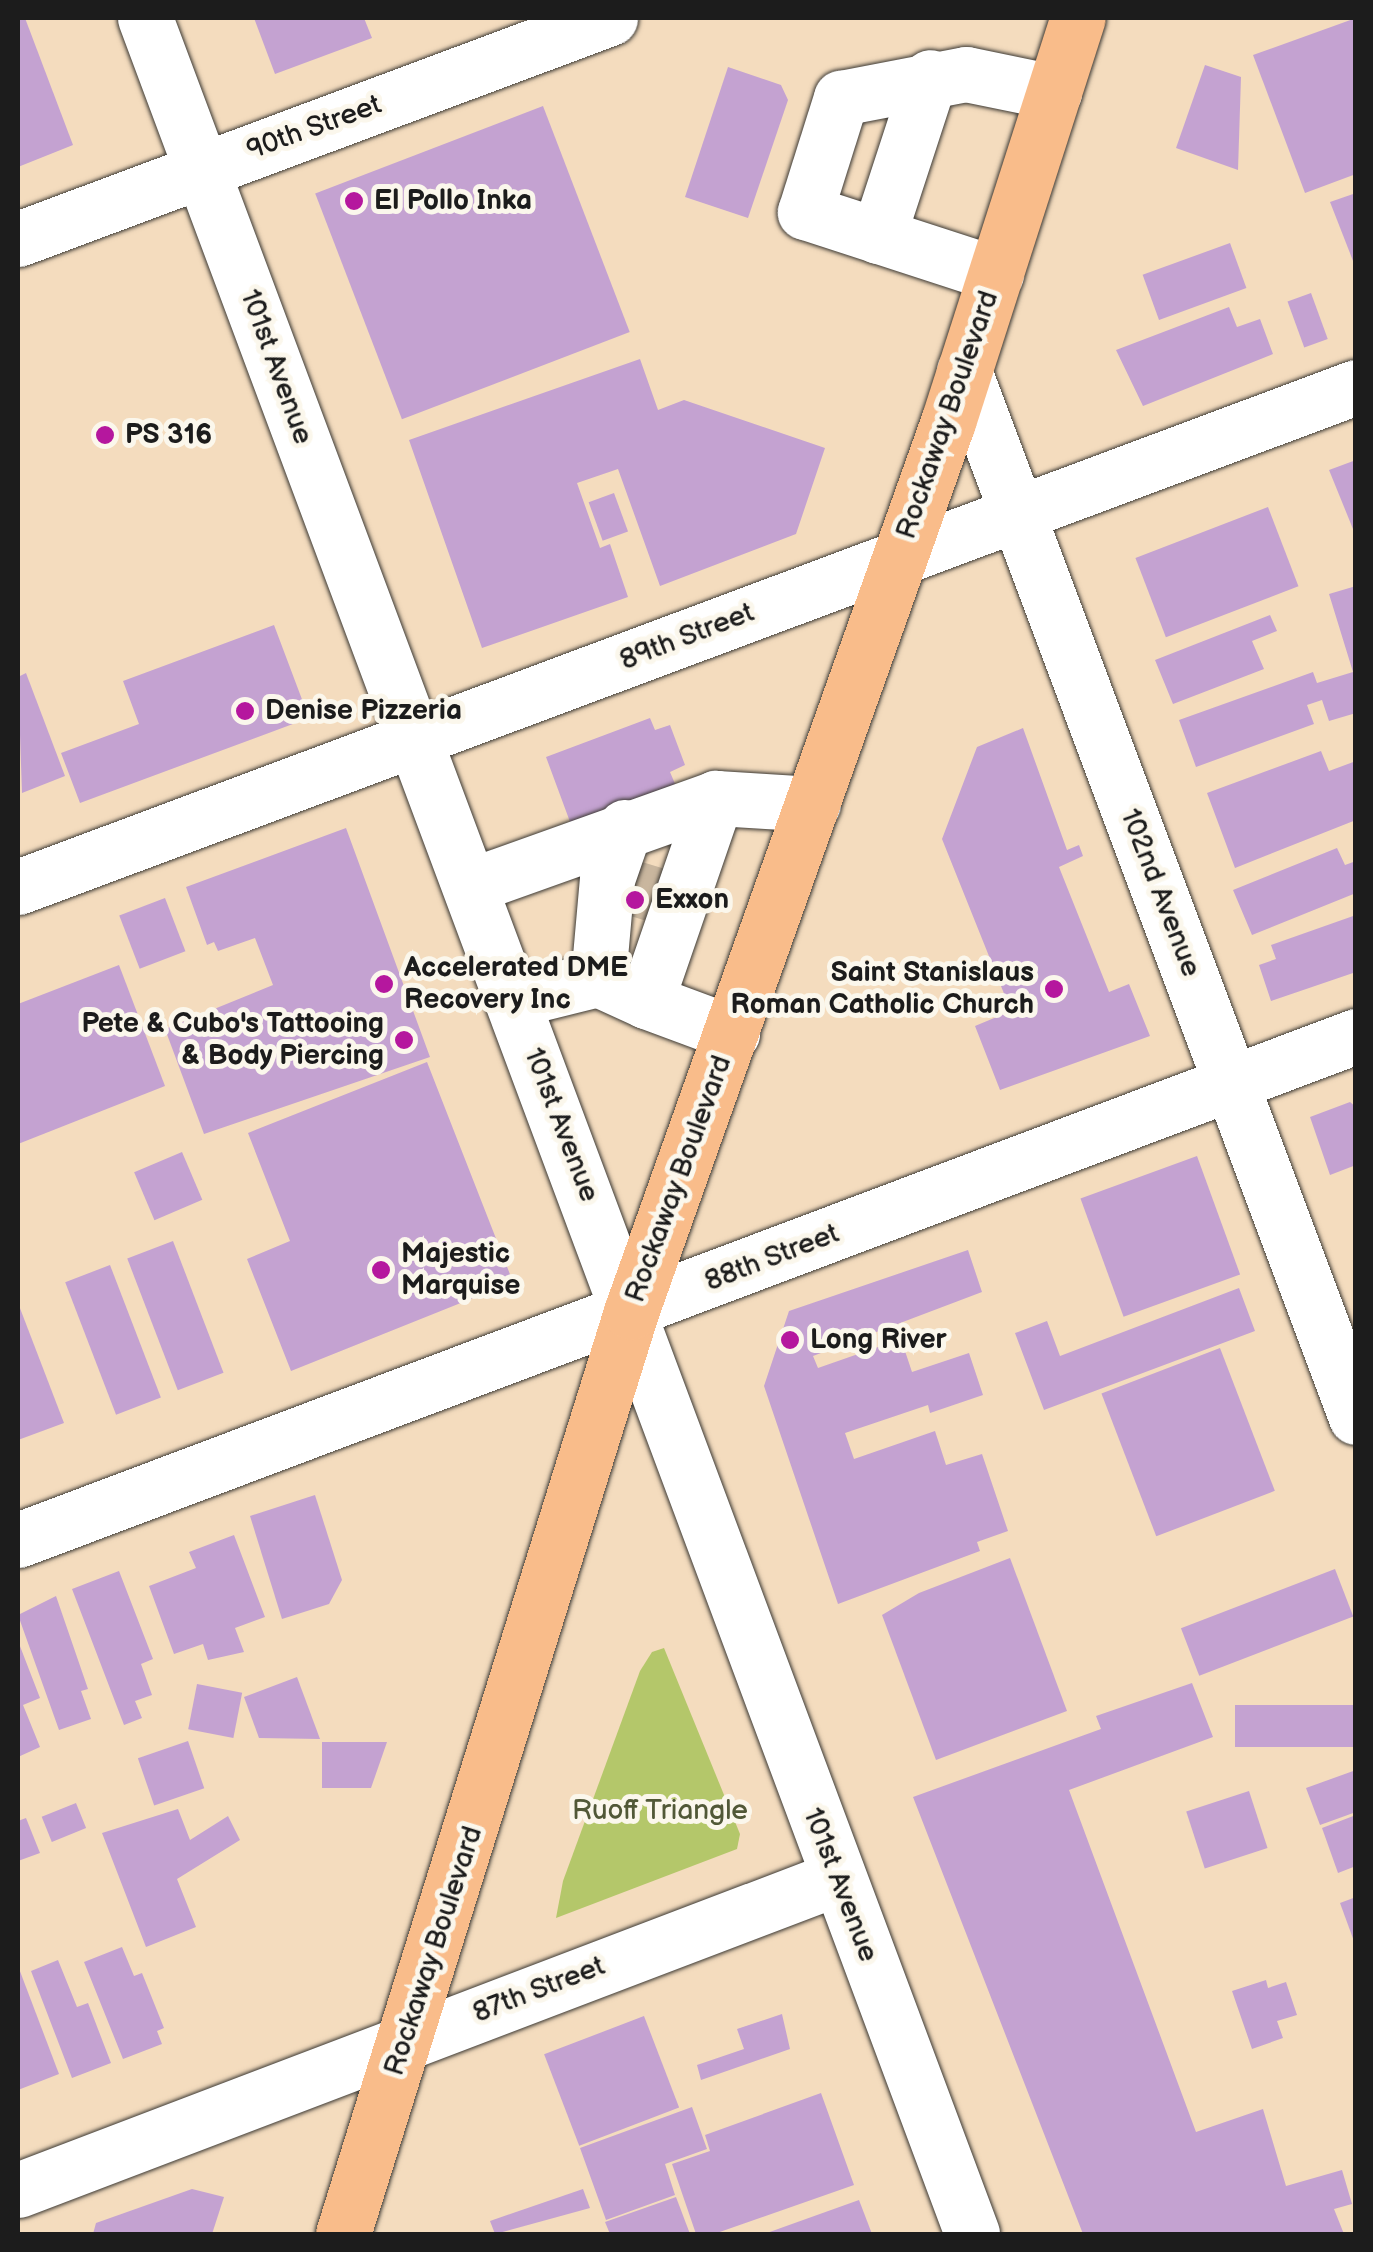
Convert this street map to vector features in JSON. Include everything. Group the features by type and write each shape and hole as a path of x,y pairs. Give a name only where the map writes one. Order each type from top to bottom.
{"main road":[{"name":"Rockaway Boulevard","path":"344,2234 408,2040 631,1312 964,370 1078,18"}],"street":[{"name":"101st Avenue","path":"145,18 972,2234"},
{"name":"90th Street","path":"18,239 610,18"},
{"path":"996,274 806,212 841,98 930,77 966,74 1054,92"},
{"path":"878,236 930,77"},
{"name":"102nd Avenue","path":"964,370 1356,1417"},
{"name":"89th Street","path":"18,888 1356,387"},
{"path":"470,886 625,827 716,798 812,804"},
{"path":"622,990 642,890 716,798"},
{"path":"622,990 642,890 625,827"},
{"path":"513,1000 622,990 732,1033"},
{"name":"88th Street","path":"18,1540 1356,1036"},
{"name":"87th Street","path":"18,2190 837,1878"}],"green space":[{"name":"Ruoff Triangle","path":"664,1648 740,1834 737,1849 556,1918 563,1881 640,1671 652,1652"}],"building":[{"path":"18,18 25,18 73,145 18,167"},
{"path":"254,18 364,18 372,38 275,74"},
{"path":"1356,18 1356,174 1305,193 1253,55"},
{"path":"1205,65 1241,77 1238,170 1176,148"},
{"path":"728,67 781,85 788,100 748,218 685,197"},
{"path":"543,106 630,332 402,419 315,193"},
{"path":"1356,193 1356,266 1355,266 1330,202"},
{"path":"1230,243 1246,288 1159,320 1143,275"},
{"path":"1311,293 1328,339 1304,348 1288,302"},
{"path":"1229,307 1237,327 1260,319 1273,354 1143,406 1116,350"},
{"path":"640,359 658,410 684,400 825,448 796,534 660,586 618,469 577,483 600,548 610,544 628,597 482,648 409,440"},
{"path":"1356,460 1356,534 1355,534 1329,470"},
{"path":"614,493 628,532 603,541 589,502"},
{"path":"1268,507 1298,586 1166,637 1135,558"},
{"path":"1356,586 1356,713 1329,721 1322,700 1307,705 1314,724 1196,767 1179,720 1313,672 1317,683 1353,672 1329,594"},
{"path":"1270,615 1277,631 1252,641 1264,669 1173,704 1155,660"},
{"path":"274,625 309,718 80,803 61,753 139,724 123,681"},
{"path":"26,673 65,776 22,793 18,677"},
{"path":"650,718 655,730 670,725 685,765 670,772 681,798 576,838 546,757"},
{"path":"1023,728 1067,850 1079,845 1083,856 1059,867 1109,992 1129,984 1150,1036 1000,1090 975,1026 1011,1011 942,839 977,747"},
{"path":"1321,751 1329,771 1356,761 1356,820 1235,868 1207,793"},
{"path":"346,828 430,1057 204,1134 165,1029 273,985 255,938 218,951 214,942 207,945 186,887"},
{"path":"1337,848 1345,865 1356,861 1356,893 1252,935 1233,890"},
{"path":"165,898 185,951 140,969 119,916"},
{"path":"1356,915 1356,972 1271,1001 1259,965 1276,959 1271,945"},
{"path":"119,965 165,1086 18,1144 18,1004"},
{"path":"427,1062 513,1282 291,1371 247,1259 290,1241 248,1133"},
{"path":"1350,1102 1356,1107 1356,1165 1330,1175 1310,1117"},
{"path":"182,1152 202,1200 154,1220 134,1172"},
{"path":"1197,1156 1240,1274 1124,1317 1080,1198"},
{"path":"173,1241 224,1373 178,1390 127,1259"},
{"path":"968,1250 982,1292 813,1356 818,1368 901,1339 912,1372 969,1353 983,1395 930,1413 928,1405 845,1433 854,1459 935,1431 946,1465 982,1454 1008,1531 977,1542 980,1551 838,1604 764,1386 789,1311"},
{"path":"110,1265 161,1398 116,1415 65,1282"},
{"path":"1239,1288 1255,1331 1044,1410 1015,1333 1047,1321 1060,1356"},
{"path":"18,1303 64,1423 18,1440"},
{"path":"1220,1348 1275,1491 1156,1536 1101,1394"},
{"path":"315,1495 342,1580 329,1604 282,1619 250,1516"},
{"path":"234,1535 265,1617 235,1628 244,1652 208,1660 203,1644 174,1654 149,1586 196,1568 189,1552"},
{"path":"1010,1558 1067,1711 936,1760 882,1615 919,1593"},
{"path":"1335,1569 1353,1617 1199,1676 1181,1628"},
{"path":"119,1571 153,1659 141,1664 152,1695 135,1701 142,1718 124,1725 72,1589"},
{"path":"56,1596 88,1689 81,1691 91,1719 59,1730 18,1615"},
{"path":"18,1641 40,1698 23,1705 40,1747 18,1757"},
{"path":"297,1677 320,1739 259,1738 244,1697"},
{"path":"1192,1683 1213,1737 1069,1790 1196,2132 1263,2109 1286,2186 1342,2170 1352,2204 1334,2209 1344,2234 1083,2234 913,1797 1101,1729 1096,1716"},
{"path":"197,1684 242,1693 233,1738 188,1729"},
{"path":"1235,1705 1356,1705 1356,1747 1235,1747"},
{"path":"188,1741 204,1788 154,1806 138,1758"},
{"path":"322,1742 387,1742 371,1788 322,1788"},
{"path":"1356,1770 1356,1812 1320,1825 1306,1788"},
{"path":"1249,1791 1268,1848 1205,1868 1186,1811"},
{"path":"76,1803 86,1828 52,1842 42,1817"},
{"path":"178,1809 190,1840 228,1816 240,1840 177,1879 196,1927 146,1947 102,1833"},
{"path":"1356,1815 1356,1866 1338,1873 1322,1828"},
{"path":"26,1818 40,1853 18,1861 18,1821"},
{"path":"1356,1897 1356,1944 1355,1944 1340,1903"},
{"path":"122,1947 134,1976 142,1973 164,2028 157,2031 162,2044 123,2059 84,1962"},
{"path":"58,1960 77,2007 88,2003 111,2063 72,2078 31,1971"},
{"path":"18,1966 59,2074 18,2090"},
{"path":"1266,1980 1268,1988 1286,1982 1297,2015 1277,2021 1283,2038 1252,2049 1232,1991"},
{"path":"782,2014 790,2049 701,2080 697,2065 744,2049 737,2029"},
{"path":"644,2016 679,2107 579,2146 544,2054"},
{"path":"821,2093 854,2185 714,2234 696,2234 672,2164 710,2151 705,2135"},
{"path":"692,2107 707,2149 665,2164 675,2195 606,2220 580,2148"},
{"path":"192,2189 224,2197 212,2234 93,2234 96,2223"},
{"path":"583,2189 590,2208 495,2234 490,2221"},
{"path":"676,2197 690,2234 610,2234 605,2222"},
{"path":"859,2200 872,2234 764,2234"}],"tunnel":[{"path":"615,882 664,897"}],"place":[{"name":"El Pollo Inka","path":"354,201"},
{"name":"PS 316","path":"105,435"},
{"name":"Denise Pizzeria","path":"245,711"},
{"name":"Exxon","path":"635,900"},
{"name":"Accelerated DME Recovery Inc","path":"384,984"},
{"name":"Saint Stanislaus Roman Catholic Church","path":"1054,989"},
{"name":"Pete & Cubo's Tattooing & Body Piercing","path":"404,1040"},
{"name":"Majestic Marquise","path":"381,1270"},
{"name":"Long River","path":"790,1340"}]}
